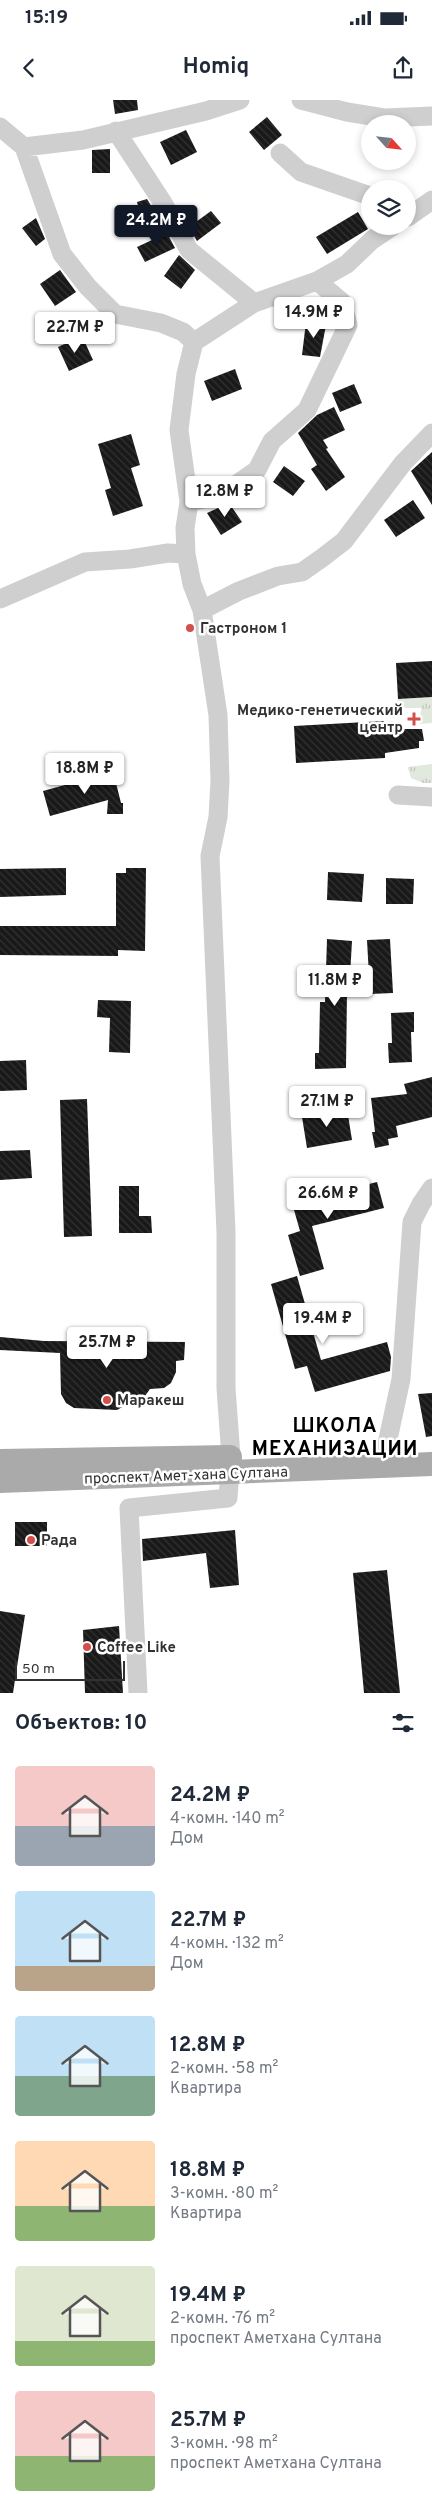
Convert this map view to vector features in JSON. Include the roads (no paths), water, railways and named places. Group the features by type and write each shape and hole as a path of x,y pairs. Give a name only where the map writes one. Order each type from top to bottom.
{"main road":[{"path":"0,1461 231,1466 383,1459 432,1450"},
{"path":"383,1459 432,1464"},
{"name":"проспект Амет-хана Султана","path":"0,1481 231,1466"}],"street":[{"path":"24,147 83,140 206,105 240,100"},
{"path":"301,100 347,112 384,118 432,116"},
{"path":"0,127 24,147 62,254 88,287 115,314 161,323 184,332 194,342"},
{"path":"116,131 163,203 189,250 254,303"},
{"path":"280,153 301,172 361,193"},
{"path":"416,209 432,200"},
{"path":"138,1693 129,1508 228,1498 231,1466 226,1388 226,1232 210,856 218,817 221,749 218,715 202,610 192,584 186,554 189,502 179,430 186,374 194,342 254,303 317,281 347,264 380,235"},
{"path":"189,502 221,495 257,470 272,441 307,410 348,325 342,302 317,281"},
{"path":"202,610 238,591 278,576 302,572 322,558 344,541 403,463 432,433"},
{"path":"0,599 85,562 130,559 168,552 186,554"},
{"path":"398,796 432,797"},
{"path":"383,1459 401,1380 412,1222 420,1204 432,1188"}],"place":[{"name":"Гастроном 1","path":"190,628"},
{"name":"Медико-генетический центр","path":"414,719"},
{"name":"Маракеш","path":"107,1400"},
{"name":"Рада","path":"31,1540"},
{"name":"Coffee Like","path":"87,1647"}],"district":[{"name":"ШКОЛА МЕХАНИЗАЦИИ","path":"335,1436"}]}
